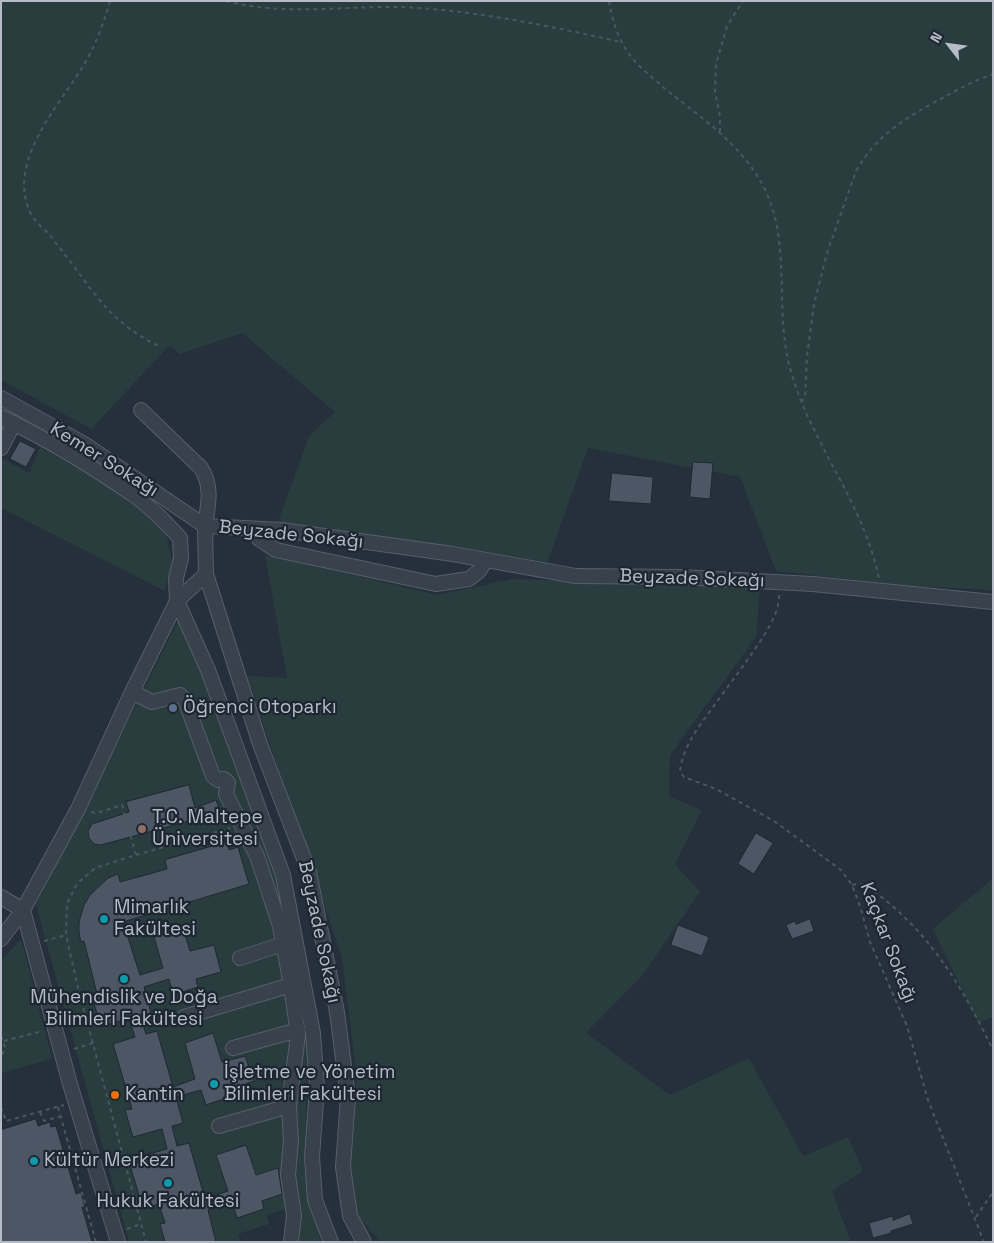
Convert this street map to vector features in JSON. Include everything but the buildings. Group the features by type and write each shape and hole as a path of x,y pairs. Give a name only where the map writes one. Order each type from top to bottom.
{"street":[{"name":"Kemer Sokağı","path":"1,398 86,445 205,526"},
{"path":"141,410 206,475 210,494 205,526"},
{"path":"1,448 8,420 76,458 136,496 180,538 181,558 176,578 177,601 208,670 283,875 313,1033 317,1087 312,1157 315,1200 331,1242"},
{"name":"Beyzade Sokağı","path":"364,1242 350,1216 343,1167 348,1097 337,1012 309,872 260,744 206,574 205,526 281,530 486,560 576,576 680,577 780,583 993,602"},
{"path":"255,529 259,539 276,550 436,584 469,579 479,571 486,560"},
{"path":"1,939 23,910 78,809 132,692 177,601 206,574"},
{"path":"132,692 152,702 180,695 185,700 213,776 218,780 224,779 228,783 226,794 258,856 280,926 298,1030 289,1106 291,1140 288,1176 294,1215 291,1242"},
{"path":"1,897 23,910 77,1106 118,1242"},
{"path":"240,958 283,944"},
{"path":"184,1017 291,985"},
{"path":"233,1048 298,1030"},
{"path":"219,1126 289,1106"}],"path":[{"path":"110,1 89,56 57,104 30,152 25,172 25,192 32,216 64,254 106,310 134,333 159,346"},
{"path":"226,1 247,6 287,10 367,7 465,12 622,42"},
{"path":"609,1 612,17 622,42 631,56 642,69 720,132 744,156 762,184 772,208 780,243 782,324 791,370 801,402 819,442 841,480 860,520 873,555 881,591"},
{"path":"720,132 720,116 715,92 716,64 727,26 743,1"},
{"path":"801,402 805,398 809,330 819,278 856,171 863,159 881,138 905,118 972,82 993,74"},
{"name":"Kaçkar Sokağı","path":"780,583 778,607 770,624 757,646 691,739 682,759 680,771 684,777 716,789 774,821 841,870 852,885 870,942 907,1026 928,1100 984,1242"},
{"path":"78,809 97,813 122,805 136,855"},
{"path":"146,1242 66,935 67,903 76,884 95,868 242,824"},
{"path":"852,885 865,884 899,912 930,944 944,962 993,1050"},
{"path":"33,944 66,935"},
{"path":"4,1041 55,1028"},
{"path":"1,1036 4,1041 4,1053 1,1058"},
{"path":"62,1053 93,1043"},
{"path":"1,1122 58,1107 77,1106"},
{"path":"40,1112 44,1121 61,1116 77,1106"},
{"path":"1,1107 6,1121"},
{"path":"58,1107 96,1242"},
{"path":"94,1162 122,1154"},
{"path":"975,1218 993,1192"}],"shaded area":[{"path":"1,1 993,1 993,591 921,587 776,571 740,477 588,448 545,569 276,527 309,436 335,412 242,333 180,354 170,345 91,429 1,380"},
{"path":"40,447 107,485 145,513 166,535 172,562 165,591 1,508 1,463 3,459 29,473"},
{"path":"265,555 438,595 512,579 760,587 756,637 670,755 669,796 702,810 675,864 700,892 641,977 586,1033 670,1095 749,1058 803,1156 848,1137 863,1171 832,1191 851,1242 380,1242 358,1216 349,1161 357,1079 342,958 247,676 287,678"},
{"path":"182,622 189,635 284,894 308,1042 306,1075 307,1141 320,1242 300,1242 295,1197 286,1209 267,1215 269,1224 238,1234 241,1242 129,1242 36,905 177,623"},
{"path":"993,878 993,1017 978,1023 933,929"},
{"path":"19,941 22,942 52,1059 1,1073 1,961"}],"place":[{"name":"Öğrenci Otoparkı","path":"173,708"},
{"name":"T.C. Maltepe Üniversitesi","path":"142,829"},
{"name":"Mimarlık Fakültesi","path":"104,919"},
{"name":"Mühendislik ve Doğa Bilimleri Fakültesi","path":"124,979"},
{"name":"İşletme ve Yönetim Bilimleri Fakültesi","path":"214,1084"},
{"name":"Kantin","path":"115,1095"},
{"name":"Kültür Merkezi","path":"34,1161"},
{"name":"Hukuk Fakültesi","path":"168,1183"}]}
